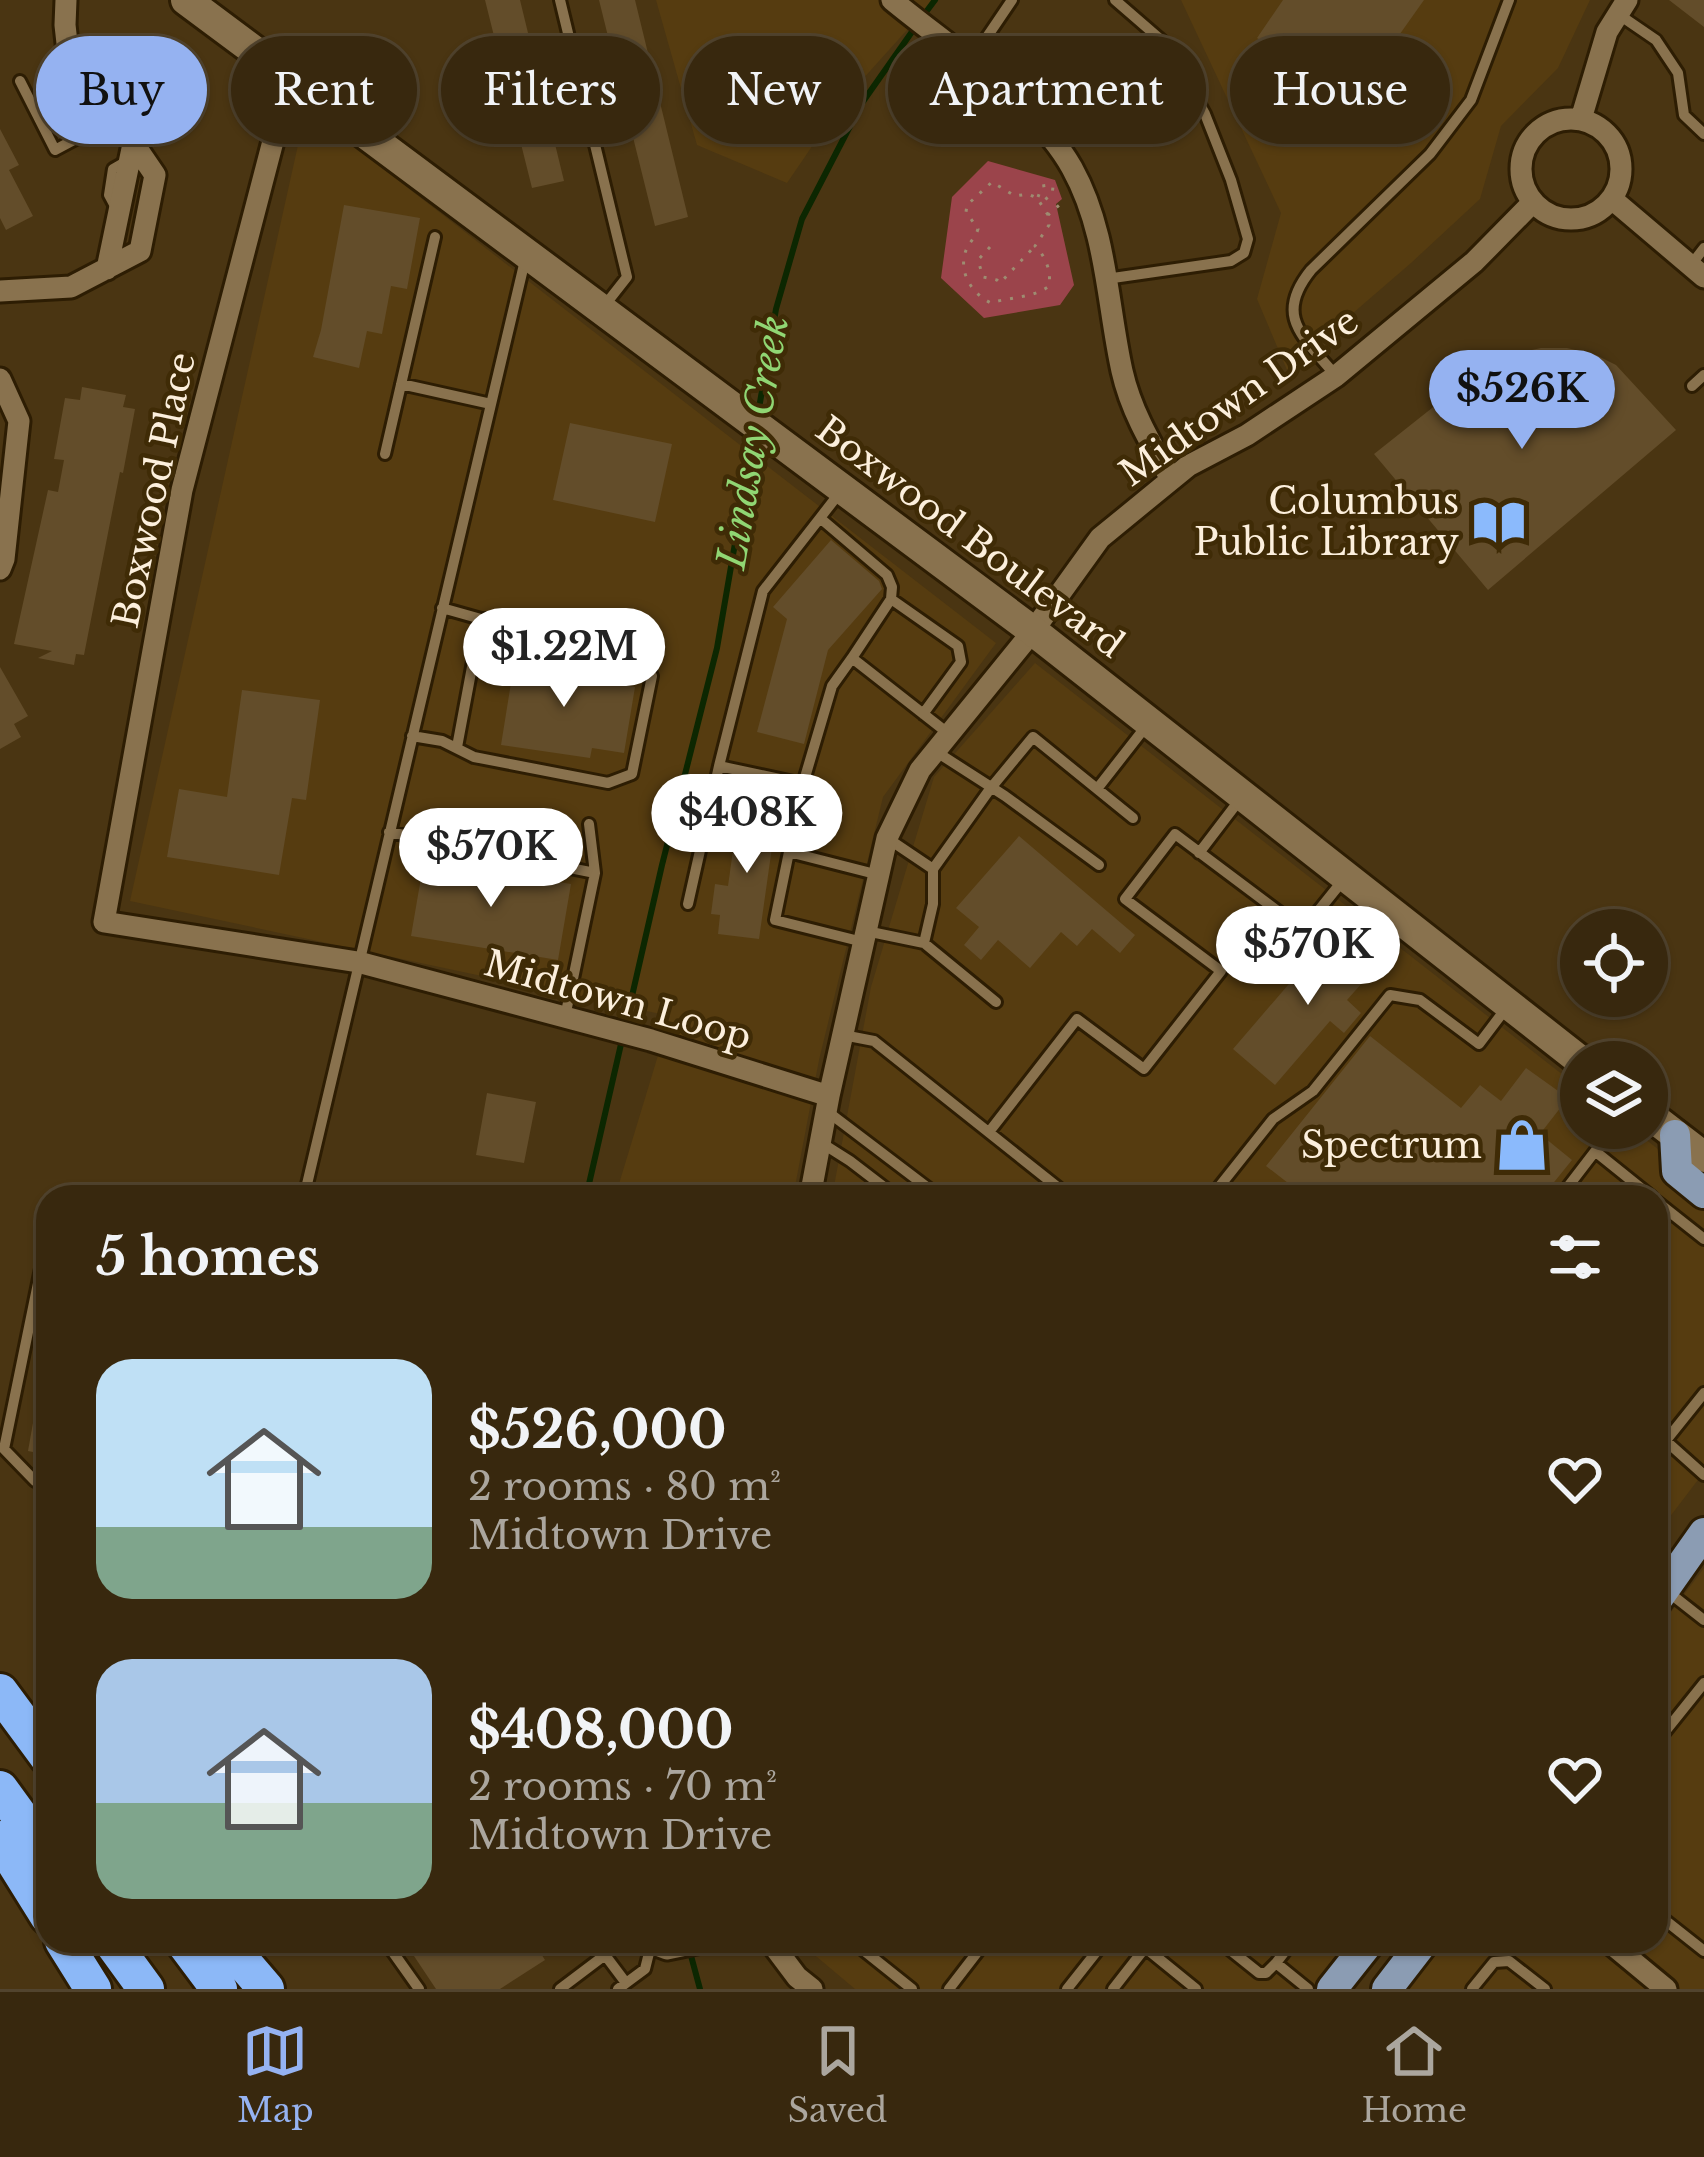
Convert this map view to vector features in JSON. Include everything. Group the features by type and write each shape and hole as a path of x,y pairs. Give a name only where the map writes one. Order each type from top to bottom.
{"highway":[{"path":"0,1674 36,1717"},
{"path":"0,1692 36,1741"},
{"path":"0,1790 36,1839"},
{"path":"0,1839 36,1897"},
{"path":"70,1953 93,1989"},
{"path":"120,1953 146,1989"},
{"path":"192,1953 219,1989"},
{"path":"236,1953 266,1989"}],"main road":[{"path":"1676,1135 1677,1171 1704,1193"},
{"path":"1668,1584 1704,1533"},
{"path":"1332,1989 1360,1953"},
{"path":"1388,1989 1415,1953"}],"street":[{"path":"66,0 66,36"},
{"name":"Boxwood Boulevard","path":"186,0 235,36"},
{"path":"896,3 936,36"},
{"path":"1581,119 1607,32 1622,7"},
{"path":"1565,118 1581,119 1610,136 1622,166 1612,199 1588,217 1574,219 1559,218 1533,202 1521,174 1522,158 1537,131 1565,118"},
{"path":"0,291 71,287 140,251 155,175 128,144"},
{"name":"Boxwood Place","path":"104,922 182,490 272,144"},
{"name":"Boxwood Boulevard","path":"381,144 1033,631 1560,1045"},
{"path":"1054,144 1071,166 1097,228 1123,375 1138,422 1171,479"},
{"path":"106,268 132,152"},
{"path":"1612,199 1700,264"},
{"name":"Midtown Drive","path":"812,1185 887,838 920,770 1033,631 1100,538 1188,466 1247,435 1336,376 1474,262 1533,202"},
{"path":"120,214 146,219"},
{"path":"0,379 19,421 0,568"},
{"name":"Midtown Loop","path":"104,922 358,962 651,1040 828,1104"},
{"path":"1668,1129 1704,1157"},
{"path":"779,1953 812,1989"},
{"path":"1622,1953 1666,1989"}],"lane":[{"path":"560,0 627,277 602,309"},
{"path":"987,36 1012,0"},
{"path":"1115,0 1157,36"},
{"path":"1336,376 1298,330 1292,304 1297,286 1430,154 1471,100 1509,0"},
{"path":"1622,7 1656,40 1678,73 1684,115 1704,134"},
{"path":"20,81 36,113"},
{"path":"1106,279 1231,261 1244,253 1248,239 1206,116"},
{"path":"385,454 435,237"},
{"path":"307,1185 527,253"},
{"path":"1692,386 1704,375"},
{"path":"401,384 491,404"},
{"path":"688,904 763,591 842,489"},
{"path":"820,518 886,574 892,599 832,686 803,784 775,920 924,943 996,1002"},
{"path":"892,599 958,646 961,654 961,662 923,714"},
{"path":"412,736 442,741 474,757 608,782 632,774 652,676 641,652 509,619 481,619 442,608"},
{"path":"457,747 481,619"},
{"path":"547,654 576,635"},
{"path":"478,638 516,648"},
{"path":"852,658 923,714 942,743 990,789 1099,865"},
{"path":"1097,789 1149,723"},
{"path":"924,943 933,904 934,869 1033,737 1133,818"},
{"path":"719,766 803,784"},
{"path":"1199,853 1243,796"},
{"path":"564,1018 595,873 589,824"},
{"path":"389,832 595,873"},
{"path":"988,1132 1077,1019 1144,1069 1221,971 1125,898 1175,835 1303,930 1346,877"},
{"path":"887,838 934,869"},
{"path":"789,852 879,875"},
{"path":"1221,1185 1273,1119 1313,1091 1390,994 1420,1000 1479,1044 1509,1005"},
{"path":"843,1035 874,1041 1055,1185"},
{"path":"828,1104 926,1185"},
{"path":"820,1142 881,1185"},
{"path":"1570,1185 1598,1149"},
{"path":"1596,1152 1637,1185"},
{"path":"1668,1210 1704,1239"},
{"path":"36,1293 4,1449 36,1480"},
{"path":"1668,1438 1704,1393"},
{"path":"1668,1443 1704,1475"},
{"path":"1668,1600 1704,1620"},
{"path":"1668,1728 1704,1682"},
{"path":"1668,1923 1704,1952"},
{"path":"394,1953 419,1989"},
{"path":"560,1989 605,1955 622,1986 645,1969 647,1953"},
{"path":"867,1953 912,1989"},
{"path":"949,1989 977,1953"},
{"path":"1067,1989 1096,1953"},
{"path":"1113,1989 1135,1953"},
{"path":"1152,1953 1196,1989"},
{"path":"1234,1953 1259,1973 1266,1973 1284,1953"},
{"path":"1472,1989 1495,1963 1509,1961 1545,1989"},
{"path":"1276,1963 1308,1989"}],"path":[{"path":"978,260 983,278 1000,283 1035,247 1048,224 1041,198 1015,196 992,182 968,205 967,212 978,229 963,262 968,284 991,303 1044,290 1050,279 1044,257 1035,247"},
{"path":"1048,215 1082,193"},
{"path":"972,266 990,247"}],"shaded area":[{"path":"656,0 934,0 902,36 888,36 888,51 864,78 864,36 684,36 684,99"},
{"path":"1181,0 1590,0 1558,68 1501,126 1480,199 1287,370 1257,299 1281,213 1249,144 1450,144 1450,36 1230,36 1230,104 1206,53 1206,36 1198,36"},
{"path":"298,144 351,144 996,643 883,797 819,1060 795,1185 619,1185 670,1016 130,901"},
{"path":"697,144 814,144 787,183"},
{"path":"988,161 1055,180 1074,285 1060,305 984,318 941,278 952,197"},
{"path":"1035,663 1560,1073 1560,1149 1658,1149 1704,1185 1704,1472 1668,1519 1668,1185 834,1185 871,987 934,777"},
{"path":"1704,1568 1704,1989 1390,1989 1417,1953 1668,1953 1668,1616"},
{"path":"812,1953 1339,1953 1312,1989 855,1989"}],"building":[{"path":"485,0 520,0 529,36 494,36"},
{"path":"599,0 635,0 644,36 608,36"},
{"path":"1283,0 1424,0 1398,36 1258,36"},
{"path":"1669,0 1704,0 1704,27"},
{"path":"660,102 688,217 655,226 635,144 660,144"},
{"path":"0,129 19,165 9,170 33,216 6,230 0,218"},
{"path":"521,144 555,144 564,181 532,188"},
{"path":"344,205 420,218 407,289 391,286 382,334 367,331 359,368 313,357"},
{"name":"Columbus Public Library","path":"1567,348 1616,365 1676,430 1488,590 1374,454 1485,366 1504,356"},
{"path":"82,387 126,395 123,407 135,409 84,655 76,654 74,665 38,658 52,651 14,644 48,490 58,492 64,460 54,459 65,398 80,400"},
{"path":"570,423 672,444 655,522 553,500"},
{"path":"831,540 879,581 882,589 828,650 804,744 757,732 787,619 773,607"},
{"path":"518,637 549,642 538,651 544,673 635,687 624,753 592,748 590,758 501,745 515,658 526,649"},
{"path":"0,667 28,716 14,724 21,737 0,749"},
{"path":"242,690 320,700 306,800 292,798 279,875 167,857 179,789 227,797"},
{"path":"739,807 777,812 759,939 718,934 720,915 711,914 715,884 728,886"},
{"path":"1019,836 1135,935 1120,953 1092,929 1077,946 1061,932 1030,968 998,940 981,960 964,945 979,927 956,908"},
{"path":"424,860 571,884 558,960 411,936"},
{"path":"1336,929 1378,965 1347,1000 1361,1013 1344,1033 1330,1021 1275,1085 1233,1049"},
{"path":"1370,1036 1461,1108 1480,1085 1501,1101 1526,1068 1560,1092 1560,1108 1540,1134 1572,1160 1552,1185 1291,1185 1266,1166"},
{"path":"487,1093 536,1102 524,1163 476,1155"},
{"path":"36,1406 36,1453 28,1451"},
{"path":"412,1953 541,1953 545,1960 500,1989 436,1989"}],"waterway":[{"name":"Lindsay Creek","path":"923,16 935,0"},
{"name":"Lindsay Creek","path":"758,414 776,309 802,219 862,103 916,26"},
{"name":"Lindsay Creek","path":"589,1185 717,648 754,433"},
{"name":"Lindsay Creek","path":"690,1953 700,1989"}],"place":[{"name":"Columbus Public Library","path":"1499,522"},
{"name":"Spectrum","path":"1522,1145"}]}
